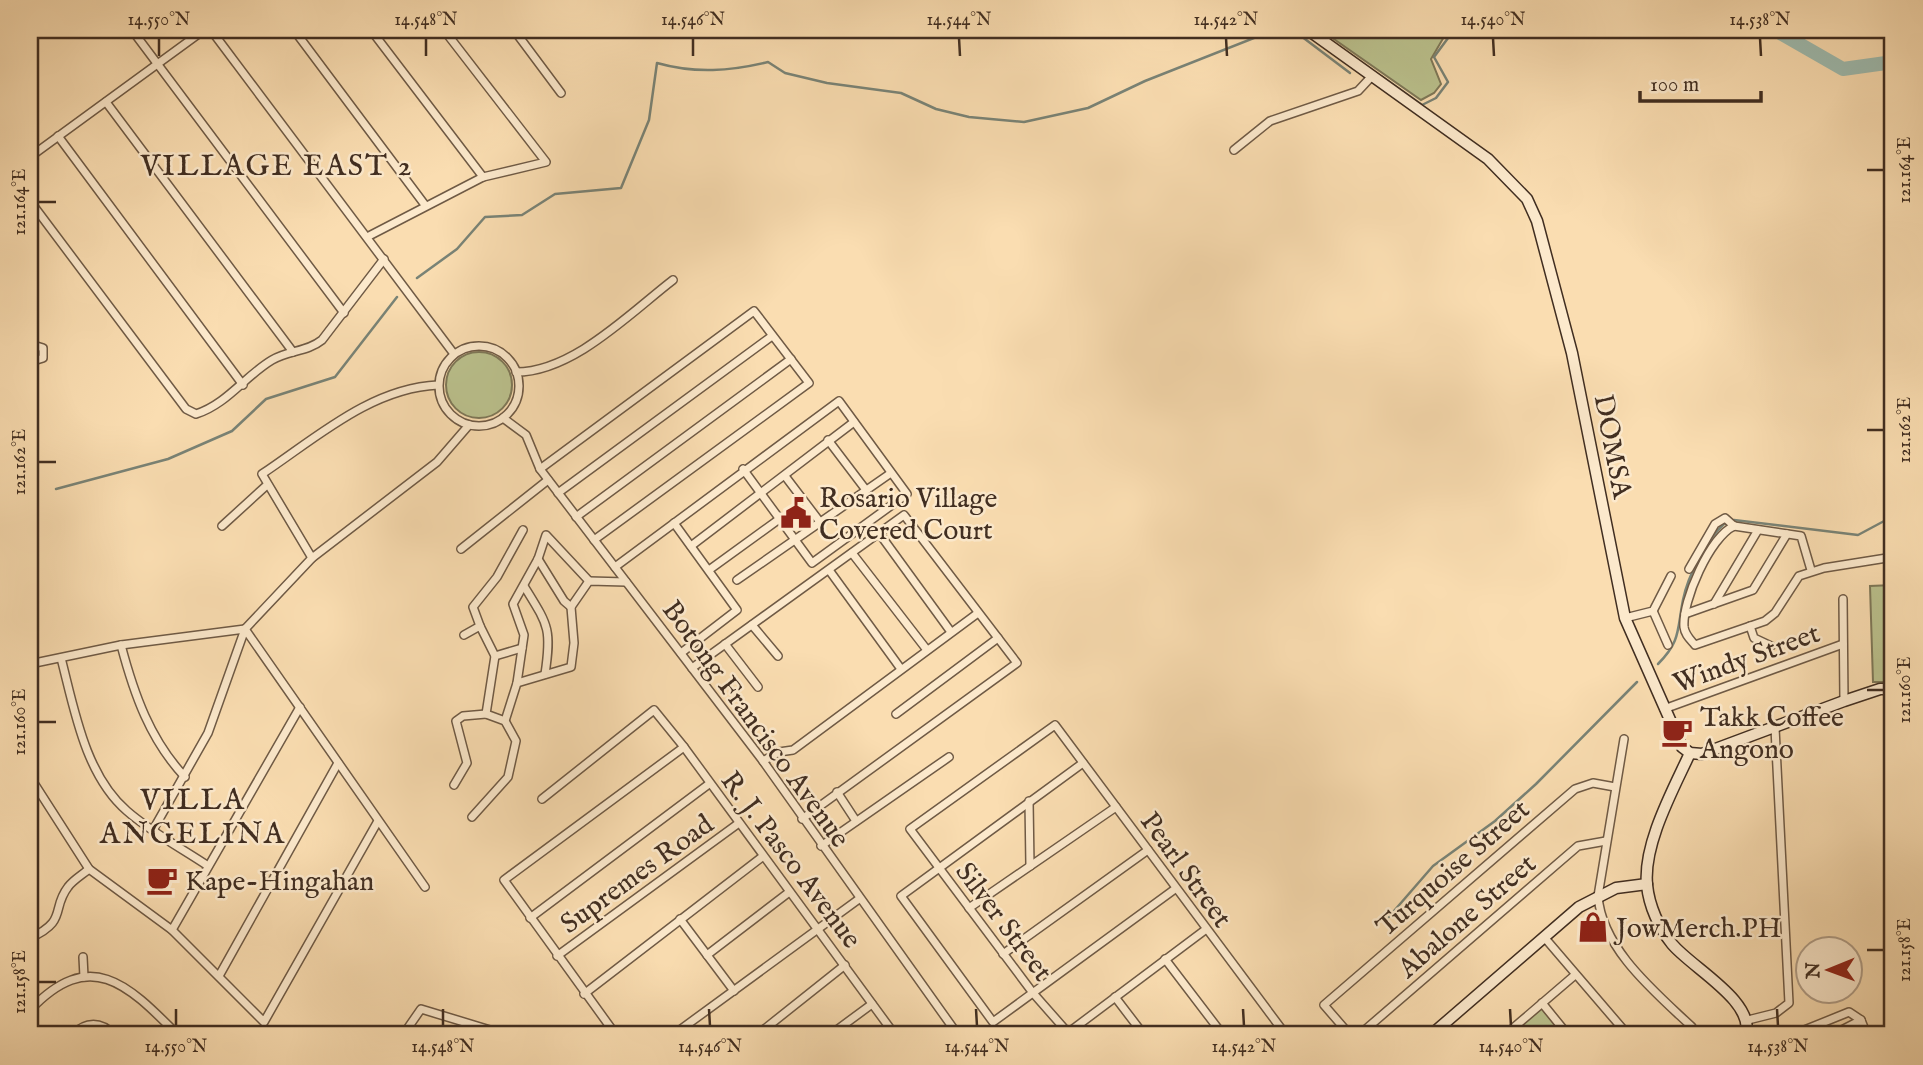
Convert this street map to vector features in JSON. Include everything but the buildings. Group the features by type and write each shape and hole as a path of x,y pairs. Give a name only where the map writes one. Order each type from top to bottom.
{"main road":[{"name":"DOMSA","path":"1308,30 1488,159 1508,178 1532,208 1572,353 1625,618 1678,740 1690,753"},
{"path":"1746,1035 1748,1020 1741,1006 1673,945 1661,929 1647,884 1661,816 1690,753 1702,754 1844,701 1880,689 1893,689"},
{"path":"1432,1035 1579,907 1616,888 1647,884"}],"street":[{"path":"132,30 344,313"},
{"path":"30,157 204,30"},
{"path":"211,30 454,354"},
{"path":"294,30 425,205"},
{"path":"371,30 483,177"},
{"path":"367,237 483,177 546,162 444,30"},
{"path":"514,30 561,93"},
{"path":"1234,150 1270,121 1358,91 1372,76"},
{"path":"106,102 293,352"},
{"path":"58,136 243,385"},
{"path":"30,201 187,409 196,414 209,410 243,385 269,361 312,348 344,313 384,259"},
{"path":"516,372 552,368 581,351 673,280"},
{"path":"540,469 754,312 791,359 809,383 594,540"},
{"path":"558,493 772,336"},
{"path":"30,344 38,344 45,354 43,358 30,362"},
{"path":"488,346 505,355 516,372 518,393 513,407 503,418 489,425 469,425 452,416 442,403 438,385 442,368 454,354 468,347 488,346"},
{"path":"576,517 791,359"},
{"path":"312,558 262,474 372,401 412,386 438,385"},
{"path":"615,567 743,469 839,401 907,494 812,563 760,496 743,469"},
{"name":"Botong Francisco Avenue","path":"503,418 526,435 540,469 763,761 958,1035"},
{"path":"691,546 854,422"},
{"path":"153,830 208,733 245,629 312,558 437,462 469,425"},
{"path":"828,440 866,490"},
{"path":"737,580 891,473"},
{"path":"785,476 820,522"},
{"path":"461,549 548,480"},
{"path":"222,526 267,485"},
{"path":"692,668 904,514 1017,663 802,819"},
{"path":"1689,569 1715,524 1725,518 1734,526 1801,536 1805,542 1811,570"},
{"path":"709,570 778,520"},
{"path":"674,523 737,610 681,653"},
{"path":"1734,526 1721,534 1688,598 1685,614 1686,634 1695,645 1750,626 1775,613 1799,576 1811,570 1893,556"},
{"path":"486,714 495,656 473,607 497,577 523,530"},
{"path":"1714,604 1758,530"},
{"path":"879,533 951,632"},
{"path":"1685,614 1753,590 1787,534"},
{"path":"505,722 517,683 524,635 513,604 538,559 546,535 589,581 626,582"},
{"path":"852,553 927,650"},
{"path":"538,559 564,601 571,607"},
{"path":"829,570 901,669"},
{"path":"1625,618 1653,611 1671,576"},
{"path":"517,683 571,667 574,643 571,607 589,581"},
{"path":"524,586 548,625 550,639 545,674"},
{"path":"1843,599 1844,701"},
{"path":"1653,611 1668,645"},
{"path":"763,761 779,752 793,750 978,613"},
{"path":"752,625 778,656"},
{"path":"464,635 480,626"},
{"path":"1750,626 1754,638 1771,646"},
{"path":"30,664 121,645 245,629"},
{"path":"245,629 425,887"},
{"path":"896,714 998,638"},
{"path":"725,644 758,687"},
{"name":"Windy Street","path":"1664,710 1843,644"},
{"path":"121,645 131,684 157,742 185,777"},
{"path":"495,656 522,648"},
{"path":"61,657 85,744 101,777 125,810 208,866"},
{"path":"172,930 300,707"},
{"name":"R. J. Pasco Avenue","path":"542,799 653,710 684,747 788,893 845,965 895,1035"},
{"path":"454,785 467,763 466,748 456,721 463,716 486,714 505,722 516,741 508,777 472,817"},
{"name":"Pearl Street","path":"910,829 1055,726 1286,1035"},
{"path":"1748,1020 1776,1013 1789,1003 1775,728"},
{"path":"1624,739 1598,896 1599,914 1641,978 1692,1027 1692,1035"},
{"path":"616,1035 503,880 684,747"},
{"path":"821,846 949,757"},
{"path":"219,975 338,763"},
{"path":"1083,763 901,896 993,1022 1175,889"},
{"path":"30,777 89,869 172,930 264,1022 378,821"},
{"name":"Turquoise Street","path":"1350,1035 1324,1005 1575,789 1592,783 1615,787"},
{"path":"530,918 709,784"},
{"path":"837,792 856,821"},
{"path":"1028,801 1030,866"},
{"path":"969,908 1116,807"},
{"name":"Supremes Road","path":"557,956 739,823"},
{"name":"Silver Street","path":"910,829 1003,954 1067,1034"},
{"name":"Abalone Street","path":"1359,1035 1578,846 1606,841"},
{"path":"1892,846 1893,964"},
{"path":"1003,954 1147,850"},
{"path":"584,994 762,857"},
{"path":"30,938 42,933 58,918 66,889 89,869"},
{"path":"707,955 788,893"},
{"path":"673,1035 819,931 859,899"},
{"path":"680,919 734,992"},
{"path":"1067,1034 1205,930"},
{"path":"1544,937 1628,1035"},
{"path":"83,957 84,977"},
{"path":"1166,959 1223,1035"},
{"path":"757,1035 845,965"},
{"path":"1505,1035 1576,975"},
{"path":"30,1010 50,989 70,979 108,979 129,989 178,1035"},
{"path":"1115,997 1144,1035"},
{"path":"1542,1003 1568,1035"},
{"path":"830,1035 872,1004"},
{"path":"403,1035 415,1015 425,1009 500,1033 498,1035"},
{"path":"1771,1035 1797,1033 1849,1012 1861,1020 1867,1035"},
{"path":"1832,1035 1861,1020"},
{"path":"72,1035 78,1029 94,1023 106,1027 114,1035"}],"green space":[{"path":"1321,30 1448,30 1431,59 1441,84 1434,93 1421,100"},
{"path":"479,352 492,355 502,362 509,372 512,385 509,398 502,408 492,415 479,418 466,415 456,408 449,398 446,385 449,372 456,362 466,355"},
{"path":"1893,585 1893,682 1873,682 1870,586"},
{"path":"1541,1007 1564,1035 1509,1035"}],"waterway":[{"path":"417,278 457,249 485,217 522,215 555,194 621,188 649,120 657,63 685,69 713,70 768,62 785,73 827,83 901,93 936,109 969,117 1024,122 1088,108 1145,81 1274,30"},
{"path":"1293,30 1350,73"},
{"path":"1381,76 1422,105 1436,98 1448,82 1434,57 1454,30"},
{"path":"1775,30 1843,69 1893,62"},
{"path":"56,489 168,459 232,431 266,399 335,377 397,297"},
{"path":"1734,520 1858,535 1886,520 1893,506"},
{"path":"1658,664 1674,642 1683,600 1694,569 1705,548 1725,523"},
{"path":"1387,919 1433,866 1495,821 1536,784 1637,682"}],"place":[{"name":"Rosario Village Covered Court","path":"796,513"},
{"name":"Takk Coffee Angono","path":"1677,732"},
{"name":"Kape-Hingahan","path":"162,880"},
{"name":"JowMerch.PH","path":"1593,927"}],"district":[{"name":"VILLAGE EAST 2","path":"277,165"},
{"name":"VILLA ANGELINA","path":"193,816"}]}
